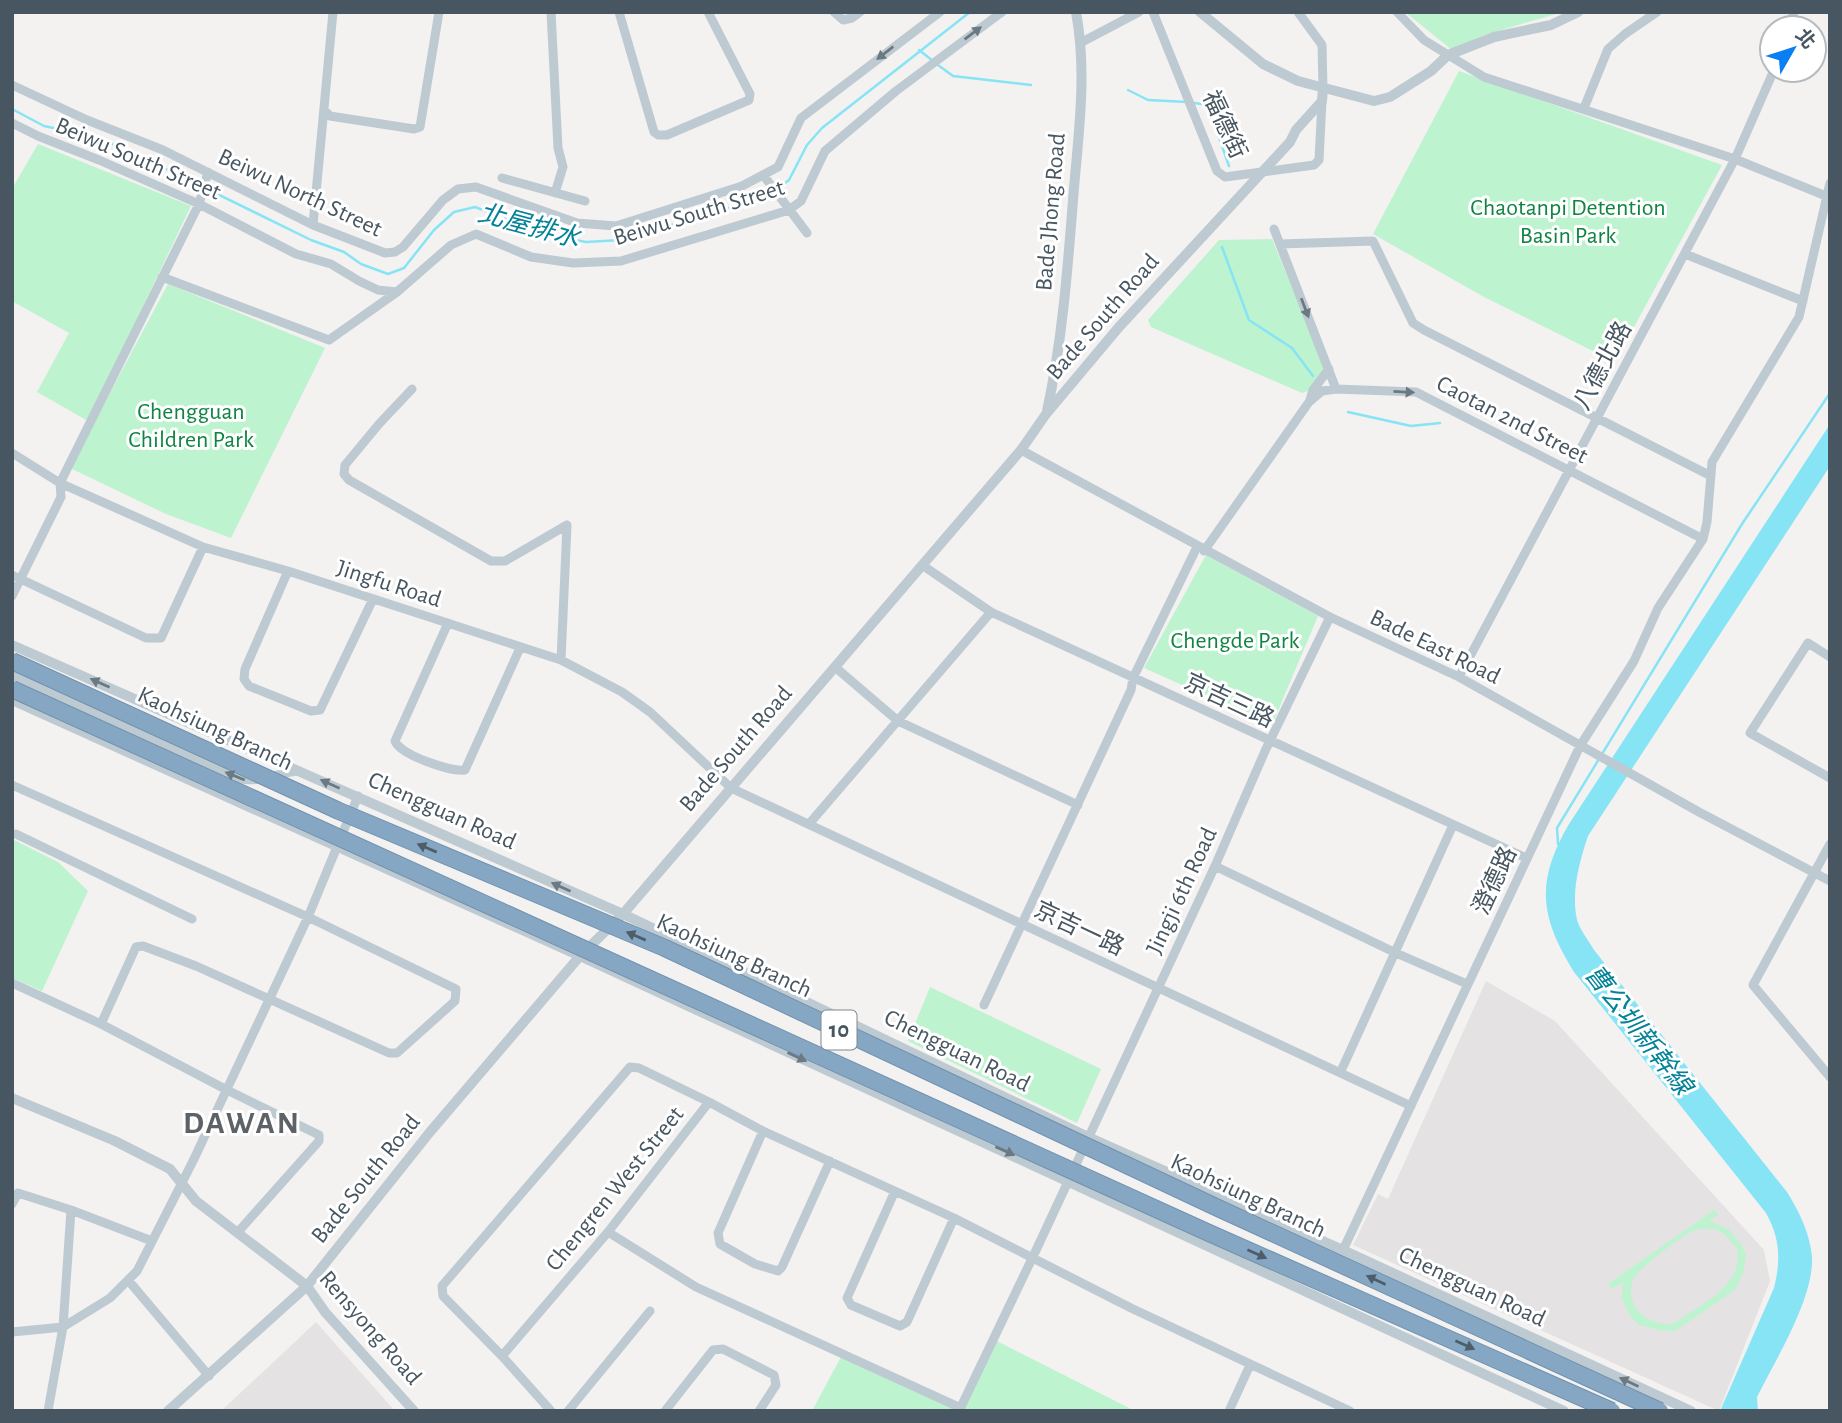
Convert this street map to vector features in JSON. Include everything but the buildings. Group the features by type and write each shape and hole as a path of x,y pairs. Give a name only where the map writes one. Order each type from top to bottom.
{"highway":[{"name":"Kaohsiung Branch","path":"12,661 339,811 665,948 1218,1208 1660,1411"},
{"name":"Kaohsiung Branch","path":"12,689 1209,1233 1612,1411"}],"street":[{"path":"313,225 333,12"},
{"path":"325,111 331,116 414,129 420,127 439,12"},
{"path":"551,12 558,148 563,167 555,193"},
{"path":"619,12 654,132 667,135 749,100 750,94 708,12"},
{"path":"834,12 843,20 860,12"},
{"name":"Beiwu North Street","path":"12,85 313,225 385,253 395,252 403,247 443,200 458,189 475,187 577,223 616,226 766,180 778,167 800,118 940,12"},
{"name":"Beiwu South Street","path":"12,123 37,136 200,202 296,254 331,264 378,290 397,292 451,245 476,234 531,257 573,263 621,261 801,201 825,151 924,69 1002,12"},
{"name":"Bade Jhong Road","path":"1046,414 1058,360 1082,84 1082,42 1076,12"},
{"path":"1082,42 1139,12"},
{"name":"福德街","path":"1153,12 1217,171 1225,177 1317,163 1323,88 1322,45 1298,12"},
{"path":"1200,12 1263,64 1298,81 1374,101 1390,97 1431,71 1448,55 1494,37 1551,25 1578,12"},
{"path":"1397,12 1424,40 1484,77 1735,159 1826,196"},
{"path":"1584,108 1608,49 1657,12"},
{"name":"八德北路","path":"1459,677 1735,159 1768,84"},
{"name":"Bade South Road","path":"168,1411 307,1286 430,1132 580,956 623,914 1021,450 1046,414 1119,327 1249,185 1265,171 1322,102"},
{"path":"12,596 17,577 61,497 60,482 200,202 207,176"},
{"path":"502,178 585,201"},
{"path":"766,180 807,233"},
{"path":"1703,539 1712,462 1799,317 1830,183"},
{"path":"1274,229 1336,389"},
{"path":"1280,244 1373,241 1413,323 1711,476"},
{"path":"1685,254 1803,301"},
{"path":"162,277 329,340 397,292"},
{"path":"984,1004 1131,690 1132,678 1201,549 1309,401 1313,390 1329,369"},
{"path":"412,389 345,466 344,474 349,480 491,561 505,561 567,525 561,660"},
{"name":"Caotan 2nd Street","path":"1309,401 1322,391 1336,389 1416,392 1703,539"},
{"name":"Bade East Road","path":"1021,450 1330,617 1459,677 1594,754 1830,881"},
{"name":"Jingfu Road","path":"12,453 60,482 203,547 288,571 561,660 622,692 650,712 731,788"},
{"name":"澄德路","path":"1343,1250 1580,746 1634,661 1658,608 1703,539"},
{"path":"17,577 154,640 161,638 203,547"},
{"name":"京吉三路","path":"922,565 991,612 1527,858"},
{"path":"288,571 245,669 244,679 249,686 311,711 320,710 373,599"},
{"path":"809,824 991,612"},
{"name":"Jingji 6th Road","path":"960,1409 1330,617"},
{"path":"448,623 395,741 402,750 452,771 465,770 520,648"},
{"path":"1830,657 1808,643 1750,733 1830,778"},
{"name":"Chengguan Road","path":"12,645 623,914 1088,1137 1343,1250 1691,1411"},
{"path":"835,667 898,721 1078,805"},
{"path":"12,675 242,779 252,782 286,772 300,771"},
{"path":"12,700 1069,1180 1564,1411"},
{"path":"12,785 308,917 456,989 455,1001 397,1053 389,1053 196,966 139,946 116,987 101,1024"},
{"name":"京吉一路","path":"731,788 1411,1106"},
{"path":"12,1332 62,1327 110,1298 137,1271 270,1000 358,796"},
{"path":"1341,1071 1453,825"},
{"path":"16,835 192,919"},
{"path":"1830,844 1753,985 1830,1077"},
{"path":"1215,866 1395,953 1467,984"},
{"path":"12,983 101,1024 319,1135 319,1142 238,1232"},
{"path":"551,1411 443,1296 442,1286 630,1067 709,1102"},
{"name":"Rensyong Road","path":"12,1098 115,1141 170,1169 196,1200 307,1286 326,1312 414,1411"},
{"name":"Chengren West Street","path":"502,1356 608,1232 709,1102 763,1131 954,1218 1250,1365 1350,1411"},
{"path":"763,1131 718,1233 720,1244 755,1264 778,1271 782,1267 830,1161"},
{"path":"895,1191 848,1298 851,1305 900,1326 908,1322 954,1218"},
{"path":"12,1204 15,1192 152,1241"},
{"path":"48,1411 62,1327 71,1210"},
{"path":"608,1232 696,1287 960,1409"},
{"path":"128,1280 209,1376"},
{"path":"568,1411 650,1311"},
{"path":"665,1411 713,1350 723,1349 774,1375 776,1385 759,1411"},
{"path":"1230,1411 1250,1365"},
{"path":"1322,1411 1327,1400"}],"shaded area":[{"path":"1486,981 1555,1021 1764,1250 1770,1281 1719,1411 1353,1245 1378,1194 1388,1199"},
{"path":"316,1322 395,1411 221,1411 281,1355"}],"green space":[{"path":"1405,12 1563,12 1484,35 1452,50"},
{"name":"Chaotanpi Detention Basin Park","path":"1459,71 1722,165 1615,362 1484,297 1373,234"},
{"path":"38,144 191,206 88,421 37,392 69,333 12,301 12,189"},
{"path":"1272,239 1326,370 1311,390 1302,393 1151,327 1148,320 1219,240"},
{"name":"Chengguan Children Park","path":"168,284 325,348 231,538 166,514 70,468"},
{"name":"Chengde Park","path":"1206,555 1318,616 1272,725 1144,668"},
{"path":"12,839 58,862 88,891 42,991 12,978"},
{"path":"930,987 1101,1069 1077,1123 908,1041"},
{"path":"1714,1210 1718,1215 1709,1221 1728,1229 1746,1254 1744,1271 1735,1290 1675,1331 1639,1325 1631,1317 1622,1299 1623,1282 1612,1289 1608,1284","holes":["1715,1229 1737,1248 1738,1261 1728,1283 1719,1292 1675,1323 1656,1322 1640,1313 1632,1298 1631,1288 1634,1278 1644,1267 1693,1231"]},
{"path":"993,1339 1135,1411 812,1411 842,1355 961,1407"}],"water":[{"path":"1830,424 1830,466 1588,836 1575,888 1575,909 1582,932 1787,1192 1800,1215 1809,1240 1812,1257 1807,1291 1792,1328 1757,1397 1758,1411 1720,1411 1774,1288 1778,1268 1777,1240 1766,1213 1574,972 1554,934 1546,899 1547,882 1558,845 1569,824"}],"waterway":[{"name":"北屋排水","path":"777,189 789,180 807,145 822,128 970,12"},
{"name":"北屋排水","path":"919,50 933,61"},
{"name":"北屋排水","path":"938,65 953,76 1031,85"},
{"name":"北屋排水","path":"1128,90 1148,100 1187,102"},
{"name":"北屋排水","path":"1194,103 1203,104 1209,109 1229,166"},
{"name":"北屋排水","path":"12,109 44,126 97,137 311,240 344,252 361,264 388,274 404,268 434,230 454,212 475,207 549,235 586,242 621,240 772,193"},
{"name":"北屋排水","path":"1222,247 1249,320 1292,348 1313,376"},
{"name":"曹公圳新幹線","path":"1558,844 1557,828 1742,524 1830,393"},
{"name":"北屋排水","path":"1348,412 1411,426 1440,423"}],"district":[{"name":"DAWAN","path":"242,1123"}]}
